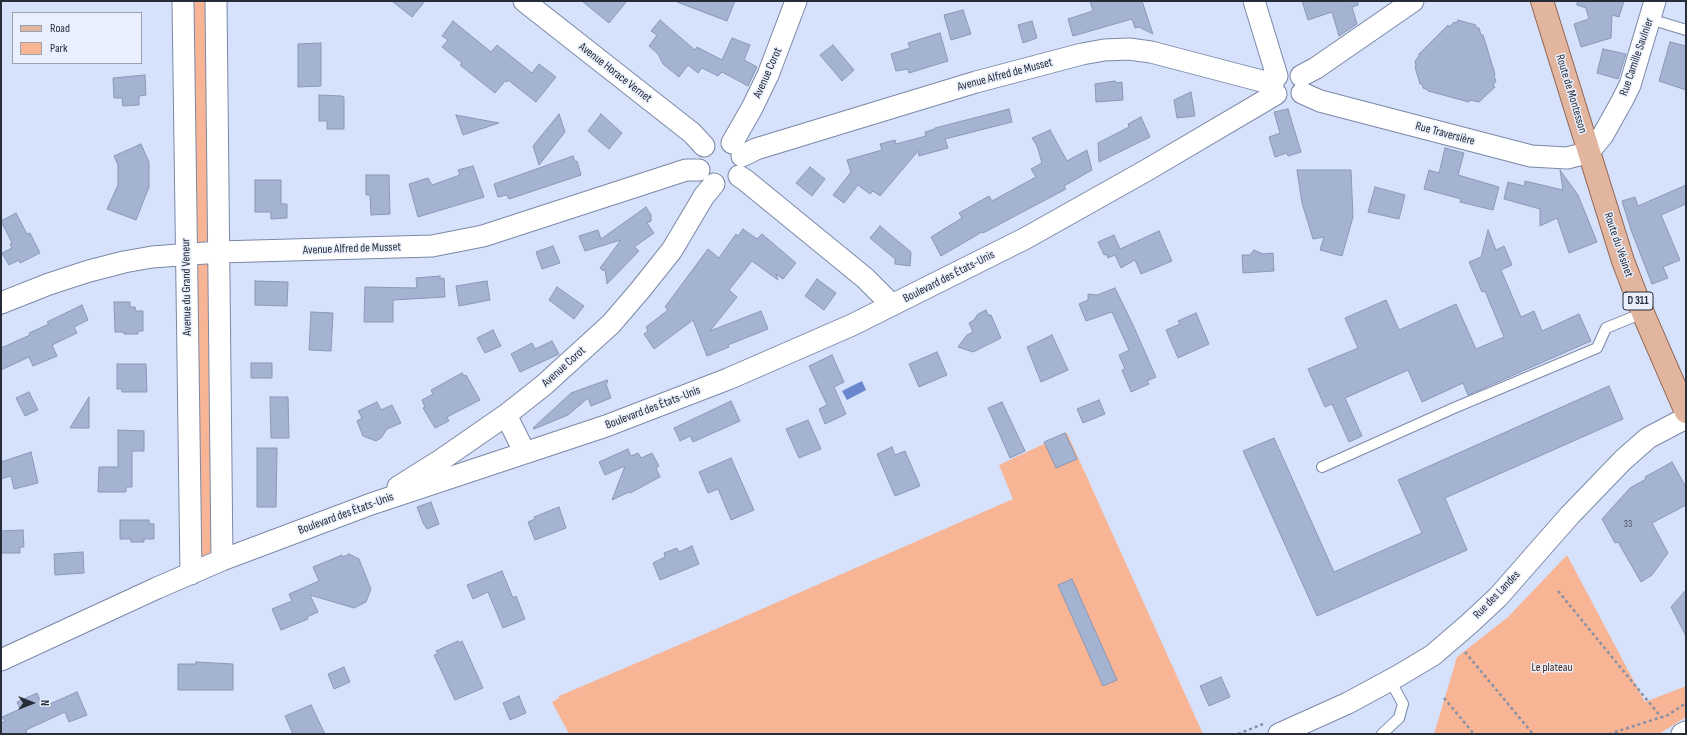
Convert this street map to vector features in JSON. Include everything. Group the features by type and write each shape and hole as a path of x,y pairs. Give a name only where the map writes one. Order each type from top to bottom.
{"main road":[{"name":"Route de Montesson","path":"1542,1 1599,188"},
{"name":"Route du Vésinet","path":"1599,188 1623,261 1643,313 1686,412"}],"street":[{"name":"Avenue du Grand Veneur","path":"183,1 191,574"},
{"path":"216,1 222,560"},
{"name":"Avenue Horace Vernet","path":"524,1 692,133 704,146"},
{"name":"Avenue Corot","path":"737,149 752,108 768,74 796,1"},
{"path":"1254,1 1275,84 1284,100 1289,101 1295,100 1302,84 1316,68 1414,1"},
{"name":"Rue Camille Saulnier","path":"1589,152 1603,135 1613,119 1627,90 1653,10"},
{"name":"Avenue Alfred de Musset","path":"737,149 756,149 976,82 1082,54 1104,50 1129,49 1151,52 1275,84"},
{"path":"1275,84 1287,70 1292,70 1302,84"},
{"name":"Boulevard des États-Unis","path":"1,660 157,588 222,560 371,504 606,426 728,379 852,325 1026,238 1147,170 1275,84"},
{"name":"Rue Traversière","path":"1302,84 1320,101 1531,156 1567,158 1589,152"},
{"path":"725,140 737,149 742,170 739,176 728,184 714,184 708,181 699,170 698,157 704,146 710,142 725,140"},
{"name":"Avenue Alfred de Musset","path":"1,303 49,284 124,262 186,254 219,252 432,246 483,236 686,170 699,170"},
{"path":"739,176 865,278 892,305"},
{"name":"Avenue Corot","path":"371,504 441,460 506,415 544,385 610,324 641,289 672,250 704,196 714,184"},
{"path":"506,415 525,453"},
{"name":"Rue des Landes","path":"1279,734 1308,728 1433,655 1498,597 1570,515 1623,460 1648,438 1686,418"},
{"path":"1682,734 1686,732"}],"lane":[{"path":"1653,10 1686,30"},
{"path":"1322,467 1454,408 1597,348 1606,328 1643,313"},
{"path":"1382,734 1399,718 1403,704 1398,692 1390,680"}],"path":[{"path":"1558,591 1661,718"},
{"path":"1464,652 1533,734"},
{"path":"1444,698 1474,734"},
{"path":"1609,734 1661,718 1686,704"}],"green space":[{"path":"187,1 210,1 210,239 202,244 193,240"},
{"path":"203,262 211,266 214,554 201,558 196,265"},
{"path":"1067,433 1203,734 569,734 552,702 559,698 559,696 1013,499 999,465"},
{"name":"Le plateau","path":"1567,555 1645,702 1686,686 1686,717 1659,734 1434,734 1457,657 1508,617"}],"water":[{"path":"862,381 866,390 847,400 842,391"}],"building":[{"path":"392,1 425,1 412,17"},
{"path":"582,1 627,1 609,23"},
{"path":"735,1 727,21 677,2"},
{"path":"1090,1 1142,1 1153,34 1139,27 1135,28 1132,19 1073,36 1068,19 1093,11"},
{"path":"1302,1 1358,1 1358,5 1352,7 1357,24 1339,36 1332,12 1308,20"},
{"path":"1577,1 1624,1 1619,17 1612,15 1611,38 1581,47 1574,24 1589,19 1586,8 1577,5"},
{"path":"963,10 971,34 951,40 944,15"},
{"path":"660,20 695,50 697,47 722,60 732,38 750,45 744,60 757,67 748,86 722,72 718,76 702,68 698,73 688,65 679,77 663,64 658,54 649,46 657,35 651,31"},
{"path":"1458,20 1476,25 1475,27 1479,28 1481,35 1483,35 1495,74 1494,76 1496,81 1493,85 1495,87 1479,102 1470,100 1469,102 1428,91 1423,88 1422,84 1420,84 1415,67 1415,61 1419,54 1448,25 1449,27"},
{"path":"453,21 491,52 497,45 532,73 539,64 556,77 536,102 508,80 507,82 505,81 495,93 460,65 462,63 442,47 448,40 442,36"},
{"path":"1032,21 1037,38 1023,43 1018,25"},
{"path":"940,33 948,61 909,73 908,69 896,71 891,54 910,48 908,43"},
{"path":"1670,42 1686,46 1686,90 1659,81"},
{"path":"321,43 321,86 298,87 298,44"},
{"path":"833,45 854,70 842,81 820,55"},
{"path":"1603,49 1626,54 1618,79 1597,73"},
{"path":"145,75 146,95 139,96 139,105 123,106 122,98 114,98 113,78"},
{"path":"1115,81 1116,83 1122,82 1123,100 1096,102 1095,84"},
{"path":"1191,92 1195,116 1177,118 1174,100"},
{"path":"319,95 344,97 344,129 327,129 327,121 319,121"},
{"path":"1009,109 1012,122 945,139 948,148 919,156 918,151 880,196 873,191 870,194 858,185 844,203 833,195 851,172 847,160 882,150 880,144 895,140 896,144 926,136 925,132 935,128"},
{"path":"1288,109 1301,152 1288,156 1287,153 1275,157 1269,137 1280,133 1274,112"},
{"path":"559,114 565,132 539,165 533,146"},
{"path":"601,114 622,133 609,149 588,131"},
{"path":"456,115 499,123 463,135"},
{"path":"1141,117 1150,137 1099,162 1098,143 1129,127 1128,124"},
{"path":"1050,130 1067,161 1087,150 1092,170 1064,186 1066,189 983,233 982,232 941,256 931,237 962,218 959,213 989,196 992,201 1036,177 1031,169 1042,163 1037,146 1032,138"},
{"path":"141,144 149,162 149,187 136,220 107,209 118,185 118,165 114,156"},
{"path":"1445,148 1464,153 1458,175 1499,187 1493,210 1460,202 1461,199 1424,189 1429,170 1439,173"},
{"path":"573,156 575,162 577,161 581,175 509,199 507,195 498,197 494,184"},
{"path":"473,166 484,197 418,217 409,184 428,178 432,185 460,175 458,170"},
{"path":"810,167 825,179 812,196 796,183"},
{"path":"1297,170 1351,170 1353,217 1342,256 1320,250 1324,237 1313,239 1302,203"},
{"path":"1560,170 1578,195 1597,242 1569,253 1557,218 1540,226 1540,209 1504,199 1508,182 1524,186 1525,181 1563,190"},
{"path":"366,175 389,175 390,214 371,215 370,195 366,195"},
{"path":"255,180 281,180 281,204 287,204 287,218 271,219 271,212 255,212"},
{"path":"1686,185 1686,204 1661,215 1680,260 1663,267 1668,278 1652,284 1631,230 1622,201 1635,197 1638,206"},
{"path":"1375,187 1405,195 1399,219 1368,212"},
{"path":"646,207 651,215 651,221 647,223 654,233 634,247 639,251 607,284 605,269 603,271 600,268 621,240 585,251 579,236 598,230 601,239"},
{"path":"16,213 27,234 30,233 40,253 20,263 19,260 9,265 2,253 12,248 10,244 12,243 1,221"},
{"path":"880,226 911,252 910,266 895,264 895,259 870,238"},
{"path":"743,229 757,239 762,234 796,263 783,279 776,274 778,280 752,261 729,290 737,297 710,331 761,311 768,329 728,345 729,347 707,356 693,320 654,349 644,334 648,331 646,327 668,310 665,307 708,249 719,258 736,234 738,236"},
{"path":"1488,230 1496,250 1504,246 1512,265 1501,270 1521,317 1534,311 1542,331 1579,314 1591,341 1468,395 1463,383 1422,402 1408,370 1345,398 1362,436 1349,442 1332,404 1325,407 1308,369 1358,348 1345,318 1386,300 1399,330 1456,304 1476,349 1504,337 1485,291 1482,292 1469,262 1481,257"},
{"path":"1159,231 1172,261 1141,274 1135,260 1121,268 1115,255 1108,258 1106,254 1104,255 1098,242 1114,235 1120,249"},
{"path":"553,246 560,263 542,269 536,252"},
{"path":"1254,250 1263,254 1273,253 1274,271 1243,273 1242,255 1250,255"},
{"path":"440,276 440,279 444,278 445,297 393,300 393,322 364,322 365,287 417,288 416,278"},
{"path":"817,279 836,293 824,310 805,296"},
{"path":"255,281 288,282 287,306 255,305"},
{"path":"487,281 490,300 459,306 456,286"},
{"path":"557,287 584,306 574,319 549,300"},
{"path":"1115,288 1156,377 1147,381 1149,384 1131,392 1122,370 1125,369 1119,355 1129,350 1112,312 1086,321 1079,304 1088,300 1088,294 1097,295"},
{"path":"114,302 130,302 130,307 135,307 136,311 143,311 143,331 138,331 138,334 124,334 124,332 115,332"},
{"path":"82,305 88,320 74,327 77,333 52,345 57,356 33,366 29,357 1,370 1,348 30,335 29,333 49,324 47,322"},
{"path":"986,310 988,315 991,315 1001,338 973,352 958,347 967,335 973,332 969,323 974,320 978,314"},
{"path":"311,312 333,313 331,351 309,350"},
{"path":"1196,313 1209,344 1178,358 1166,330 1180,324 1178,321"},
{"path":"493,330 501,346 485,353 477,338"},
{"path":"1052,335 1068,370 1041,382 1027,347"},
{"path":"552,341 559,354 520,372 511,354 532,343 535,349"},
{"path":"937,352 947,375 919,387 909,364"},
{"path":"832,355 844,382 834,387 846,414 825,424 819,409 827,405 809,366"},
{"path":"251,363 272,363 272,378 251,378"},
{"path":"117,364 146,364 147,392 122,392 122,389 117,389"},
{"path":"462,373 464,376 466,375 480,400 447,417 449,421 435,428 423,408 425,407 422,400 433,394 431,390"},
{"path":"607,380 608,382 606,384 611,398 591,406 588,398 568,415 534,429 533,428 571,393"},
{"path":"1609,386 1623,419 1445,498 1467,550 1317,616 1243,451 1274,438 1334,572 1422,533 1398,480"},
{"path":"29,392 38,410 25,416 16,398"},
{"path":"89,397 89,428 70,428"},
{"path":"270,397 288,397 289,438 271,438"},
{"path":"1099,400 1105,414 1083,423 1077,409"},
{"path":"731,401 740,421 693,442 690,436 680,441 674,428"},
{"path":"377,402 381,410 392,405 401,423 387,429 381,438 376,441 363,436 357,421 362,418 358,411"},
{"path":"1002,402 1025,451 1010,458 988,408"},
{"path":"808,420 821,449 799,458 786,429"},
{"path":"118,430 144,431 144,451 132,451 132,487 126,487 126,492 98,492 99,467 118,467"},
{"path":"1065,433 1077,459 1056,468 1044,442"},
{"path":"892,447 895,455 905,451 920,486 895,496 877,454"},
{"path":"257,448 277,448 276,507 257,507"},
{"path":"628,449 631,456 638,453 641,458 652,453 659,466 656,468 660,477 630,493 629,492 612,500 625,466 605,475 599,462"},
{"path":"31,452 38,483 14,489 11,476 1,479 1,462"},
{"path":"731,458 754,510 731,520 718,489 708,493 699,472"},
{"path":"1672,462 1686,487 1686,505 1652,523 1668,553 1652,575 1641,582 1618,542 1615,543 1602,519 1630,488 1646,479 1645,477"},
{"path":"431,502 439,524 427,529 417,507"},
{"path":"559,507 566,528 535,540 528,522 535,519 534,517"},
{"path":"120,520 149,520 149,524 154,524 154,539 144,539 144,542 131,542 131,539 120,539"},
{"path":"23,530 24,547 20,547 20,553 1,553 1,531"},
{"path":"692,546 699,564 660,580 653,563 665,557 664,553 677,548 679,552"},
{"path":"83,552 84,573 55,575 54,554"},
{"path":"349,554 359,559 371,589 366,602 354,608 310,595 318,612 307,617 308,619 281,630 272,609 292,601 289,594 319,581 313,567 342,555 343,557"},
{"path":"502,571 513,598 516,596 525,619 503,628 488,592 473,599 467,585"},
{"path":"1072,579 1117,680 1103,686 1058,585"},
{"path":"1686,590 1686,636 1671,607"},
{"path":"458,641 459,643 462,641 483,688 455,700 434,655 438,654 436,651"},
{"path":"196,662 233,664 233,690 178,690 178,664 196,664"},
{"path":"344,667 350,682 334,689 328,674"},
{"path":"1221,677 1230,697 1209,706 1200,686"},
{"path":"77,692 87,715 69,722 65,712 26,730 27,734 1,734 1,723 5,721 2,717 20,709 17,702 37,693 43,707"},
{"path":"519,696 526,713 510,720 503,703"},
{"path":"311,705 325,734 293,734 285,716"}]}
